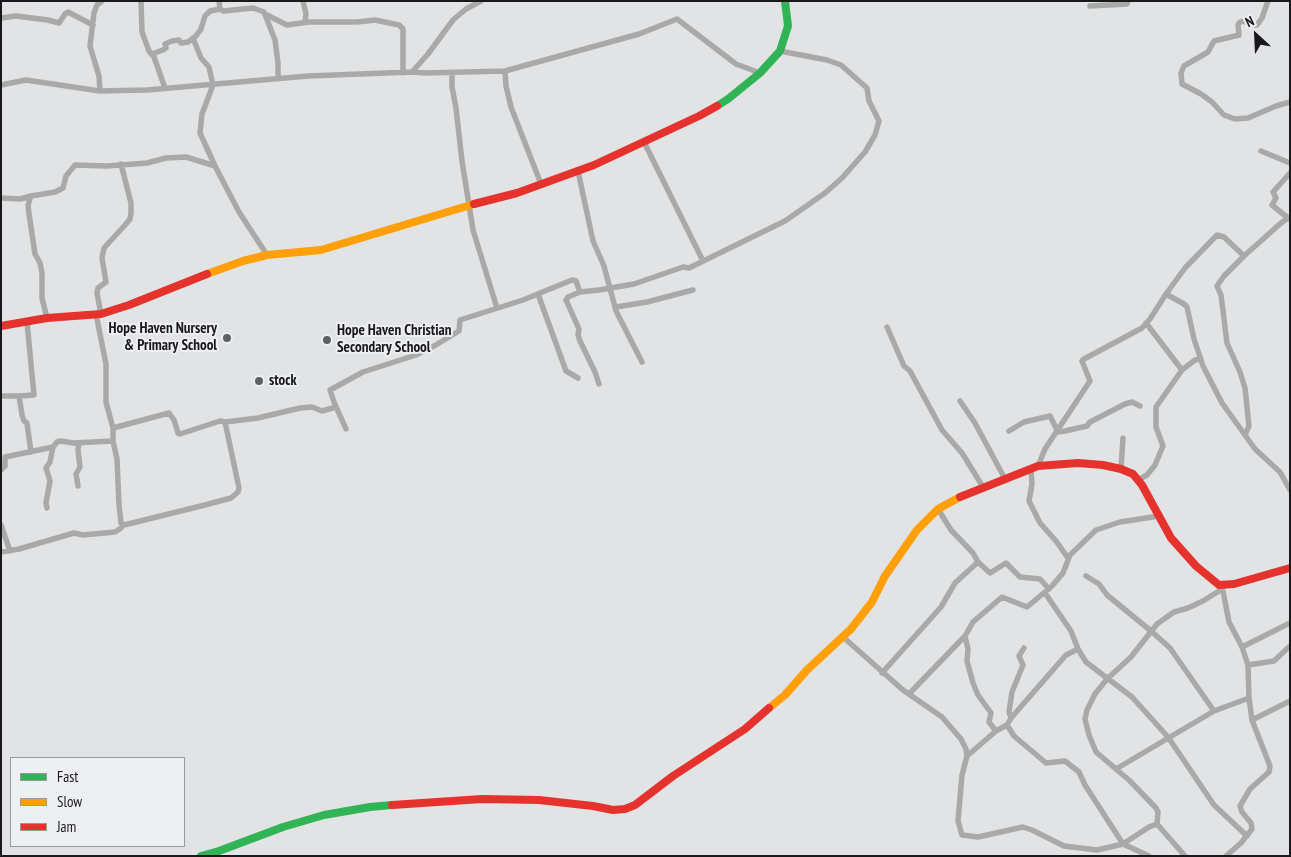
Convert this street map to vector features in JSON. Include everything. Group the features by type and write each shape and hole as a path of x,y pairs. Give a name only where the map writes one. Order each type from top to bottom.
{"street":[{"path":"100,91 99,76 90,46 94,13 97,5 102,1"},
{"path":"141,1 142,32 165,88"},
{"path":"218,1 220,9"},
{"path":"303,1 306,14 305,22"},
{"path":"412,72 453,20 466,9 481,1"},
{"path":"1,326 47,318 99,314 129,305 224,267 267,255 321,250 444,212 517,193 608,159 714,108 760,74 780,52 788,26 785,1"},
{"path":"1090,6 1127,4 1128,1"},
{"path":"1268,1 1262,18 1257,25 1243,21 1240,22 1238,25 1239,35 1214,41 1208,52 1184,66 1181,73 1182,84 1212,102 1224,115 1235,119 1248,118 1290,102"},
{"path":"152,54 163,50 167,43 179,40 181,43 188,42 201,29 205,16 210,12 220,9 223,11 254,8 287,25 305,22 357,22 374,20 399,25 403,29 403,73"},
{"path":"1,18 16,16 59,23 68,12 93,25"},
{"path":"265,14 275,40 278,79"},
{"path":"1,85 26,80 100,91 213,85 345,74 505,71 638,34 678,19 736,64 760,74"},
{"path":"193,38 201,58 209,67 213,85 202,114 200,128 215,166 239,212 267,255"},
{"path":"598,384 595,372 580,341 579,329 566,300 568,296 580,292 611,289 634,284 683,267 689,268 785,222 825,194 842,178 865,152 875,135 879,121 869,101 867,88 856,78 841,65 827,60 780,52"},
{"path":"505,71 511,107 541,184"},
{"path":"452,73 452,87 473,230 497,308"},
{"path":"644,142 704,261"},
{"path":"1261,151 1290,163"},
{"path":"1,198 20,199 55,192 63,188 66,176 75,165 93,167 147,163 166,158 186,157 215,166"},
{"path":"121,164 131,203 130,220 104,248 102,258 106,282 98,288 97,293 106,364 106,402 113,428 117,459 121,523 126,525 231,498 238,492 239,488 225,422"},
{"path":"578,171 593,241 604,266 618,316 642,362"},
{"path":"1245,435 1249,426 1244,388 1240,372 1227,343 1221,295 1217,286 1244,256 1289,218 1272,205 1276,198 1273,192 1290,173"},
{"path":"31,196 28,205 29,214 35,254 40,263 42,274 42,298 47,318"},
{"path":"1068,558 1040,523 1029,501 1034,468 1090,381 1082,361 1124,339 1146,324 1185,268 1217,235 1224,237 1244,256"},
{"path":"346,429 329,392 335,386 363,372 416,355 456,334 460,320 538,294 572,280 576,281 580,292"},
{"path":"616,307 647,302 693,290"},
{"path":"538,294 566,371 578,378"},
{"path":"1166,294 1184,304 1187,308 1201,359 1222,403 1255,449 1280,472 1290,490"},
{"path":"1,396 34,395 27,322"},
{"path":"1146,324 1182,370"},
{"path":"887,327 904,366 910,371 942,430 962,453 983,487"},
{"path":"1138,480 1147,475 1163,446 1156,427 1156,407 1182,370 1195,360 1201,359"},
{"path":"19,396 22,415 27,423 31,452"},
{"path":"960,401 975,423 1005,479"},
{"path":"1058,432 1087,426 1090,422 1124,404 1132,402 1140,406"},
{"path":"113,428 169,413 180,434 220,421 258,418 300,408 312,407 322,411 336,407"},
{"path":"1009,431 1024,422 1050,416 1058,432"},
{"path":"1121,469 1123,438"},
{"path":"47,508 46,503 50,482 46,468 57,442 114,441"},
{"path":"78,486 76,474 80,467 79,443"},
{"path":"1,470 6,466 6,457 53,448"},
{"path":"201,856 292,824 324,815 370,806 482,799 539,800 613,810 625,809 635,805 679,772 745,729 785,694 807,670 843,637 872,602 885,576 917,530 938,509 983,487 1034,468 1078,463 1121,469 1133,474 1171,538 1181,551 1222,586 1229,622 1242,647 1248,665 1252,720 1270,762 1269,772 1250,789 1240,806 1242,812 1251,823 1252,829 1226,856"},
{"path":"938,509 951,530 990,573 1006,563 1020,577 1040,580 1071,632 1086,662 1132,697 1168,736 1214,805 1247,836"},
{"path":"909,694 965,636 973,622 1002,597 1027,608 1047,591 1063,573 1068,558 1096,530 1120,522 1159,516"},
{"path":"1,526 10,551"},
{"path":"1,552 74,533 83,535 115,532 120,528"},
{"path":"882,673 941,607 955,583 978,562"},
{"path":"1185,856 1157,824 1158,812 1156,808 1116,768 1096,752 1085,719 1087,710 1095,694 1107,679 1131,657 1157,624 1174,612 1203,601 1219,591 1222,586 1290,568"},
{"path":"1086,576 1099,584 1114,601 1170,648 1214,711"},
{"path":"1242,647 1290,623"},
{"path":"965,636 968,649 967,661 973,682 978,695 991,712 989,722 996,731"},
{"path":"843,637 882,673 942,717 961,739 967,756 962,775 958,821 962,835 978,838 1022,827 1064,846 1097,850 1123,844 1148,827 1157,824"},
{"path":"1248,665 1274,661 1290,646"},
{"path":"1012,718 1009,712 1012,692 1023,665 1019,656 1024,648"},
{"path":"967,756 996,731 1007,725 1066,655 1078,649"},
{"path":"1116,768 1168,736 1214,711 1249,698"},
{"path":"1252,720 1290,701"},
{"path":"1007,725 1014,736 1046,763 1065,761 1079,772 1085,785 1123,844 1149,856"}],"traffic: fast":[{"path":"717,106 760,73 780,51 788,26 785,1"},
{"path":"201,856 283,827 324,815 392,805"}],"traffic: slow":[{"path":"207,274 243,261 267,255 321,250 474,204"},
{"path":"769,708 785,695 807,670 851,629 872,602 885,576 917,530 938,509 960,497"}],"traffic: jam":[{"path":"474,204 517,193 594,165 717,106"},
{"path":"1,326 47,318 101,314 207,274"},
{"path":"960,497 1038,466 1078,463 1103,465 1133,474 1142,485 1171,538 1196,566 1219,585 1234,584 1290,568"},
{"path":"392,805 482,799 539,800 613,810 625,809 635,805 673,776 745,729 769,708"}],"place":[{"name":"Hope Haven Nursery & Primary School","path":"227,338"},
{"name":"Hope Haven Christian Secondary School","path":"327,340"},
{"name":"stock","path":"259,381"}]}
